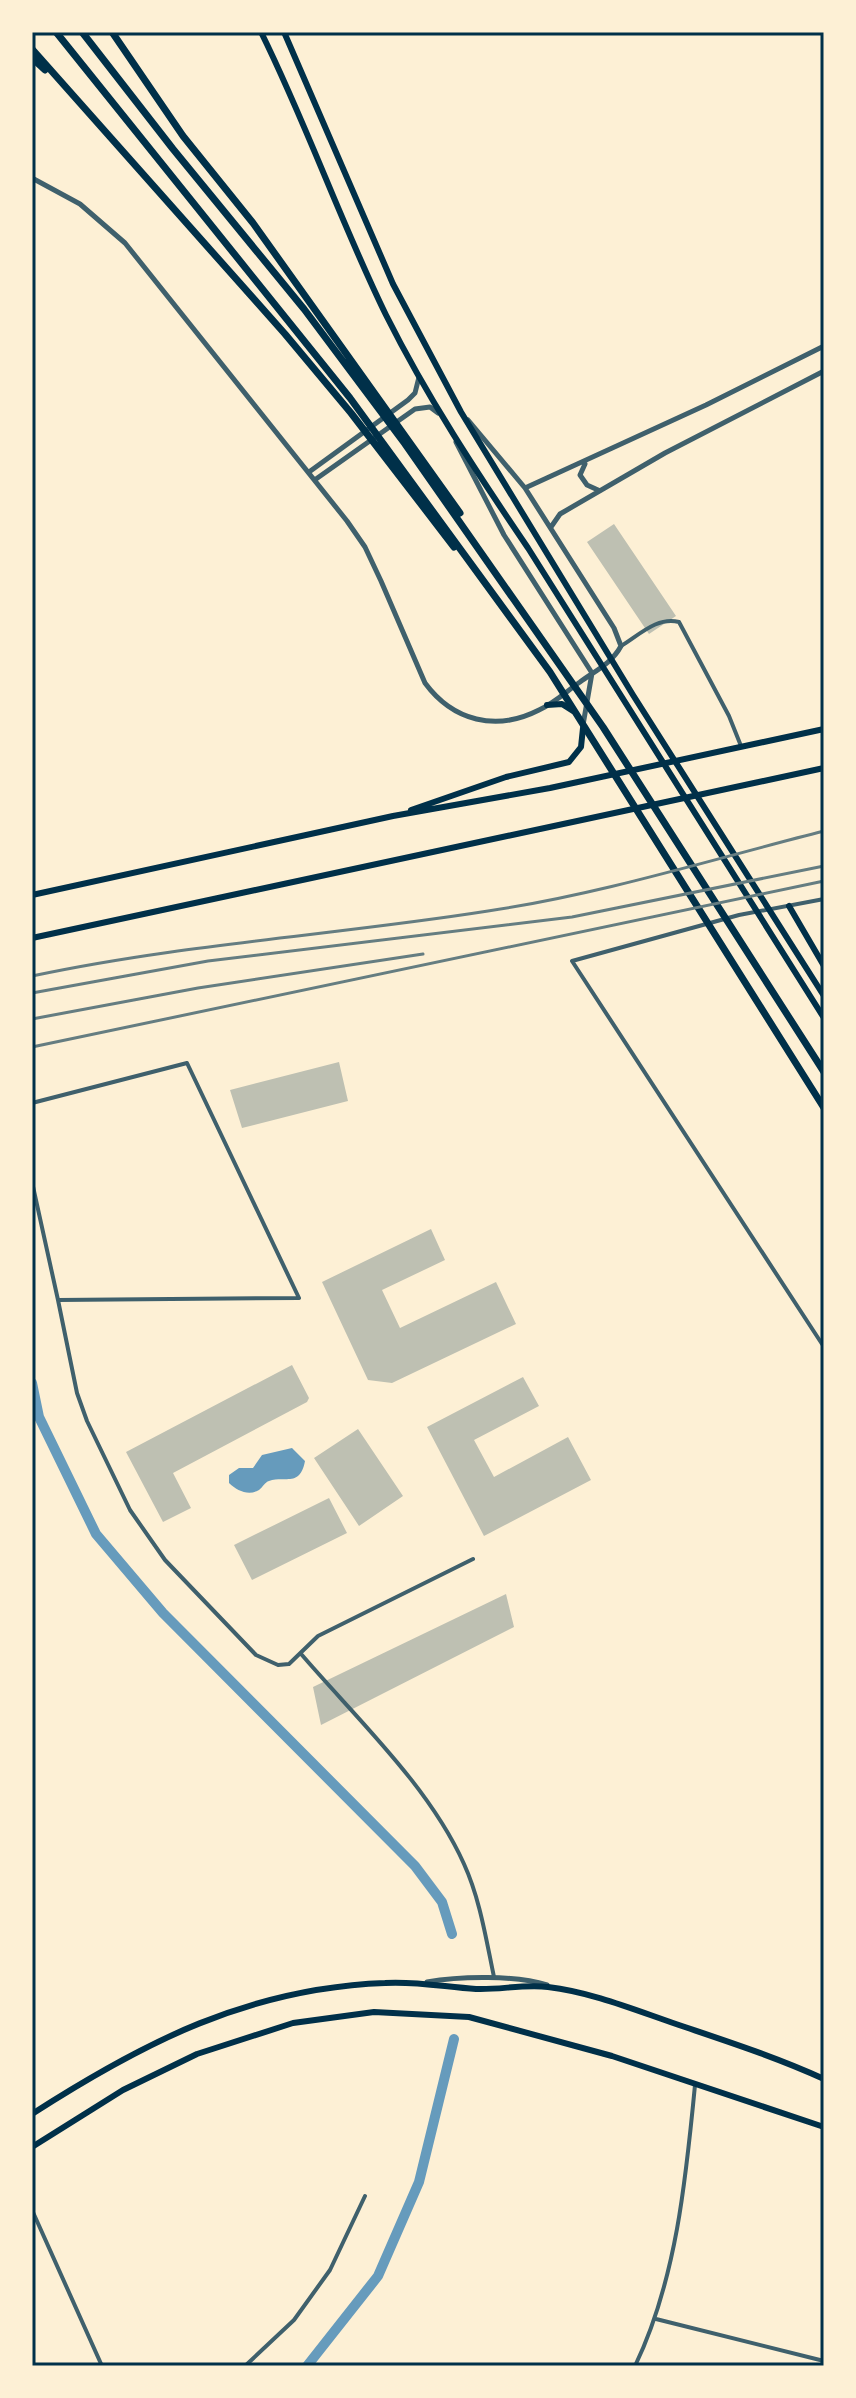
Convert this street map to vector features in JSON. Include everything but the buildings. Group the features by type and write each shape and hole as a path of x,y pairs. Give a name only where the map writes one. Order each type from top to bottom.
{"highway":[{"path":"56,32 359,410 579,716"},
{"path":"82,32 304,309 405,444 546,644"},
{"path":"112,32 183,136 253,223 425,462 824,1072"},
{"path":"32,49 268,314 351,413 542,663 579,716 824,1108"},
{"path":"32,58 83,107"}],"main road":[{"path":"261,32 302,119 369,278 419,377 476,473 583,635 824,1018"},
{"path":"284,32 393,284 461,412 593,629 824,996"},
{"path":"393,816 506,777 569,762 581,747 583,725 568,706 547,705"},
{"path":"32,895 393,816 550,788 824,729"},
{"path":"32,938 824,768"},
{"path":"789,906 824,966"},
{"path":"32,2114 119,2060 214,2017 263,2002 336,1987 387,1983 427,1982 479,1989 526,1985 552,1987 639,2011 824,2079"},
{"path":"32,2147 123,2090 177,2063 253,2034 336,2015 395,2012 469,2017 612,2056 824,2127"}],"street":[{"path":"32,178 80,204 125,243 316,479 365,547 425,683 434,694 459,714 475,720 524,716 547,705 609,662 621,646 669,619 679,622 729,716 742,748"},
{"path":"525,488 824,346"},
{"path":"551,527 560,514 600,491 715,426 824,371"},
{"path":"309,472 408,400 415,393 419,377"},
{"path":"316,479 415,409 430,407 448,424 504,535 592,673 583,725"},
{"path":"461,412 525,488 614,628 621,646"},
{"path":"588,460 582,468 582,480 600,491"},
{"path":"824,899 739,915 572,961 824,1347"},
{"path":"32,1103 187,1063 299,1298 58,1300"},
{"path":"32,1182 77,1393 87,1421 130,1510 165,1560 256,1655 278,1665 289,1664 318,1636 473,1559"},
{"path":"301,1655 424,1795 446,1829 465,1864 474,1891 495,1979"},
{"path":"427,1982 459,1978 516,1978 552,1987"},
{"path":"635,2366 656,2319 667,2278 695,2085"},
{"path":"245,2366 294,2320 330,2270 365,2196"},
{"path":"32,2210 102,2366"},
{"path":"656,2319 824,2361"}],"water":[{"path":"292,1448 305,1461 295,1478 266,1482 251,1493 229,1483 229,1475 239,1468 253,1468 262,1455"}],"waterway":[{"path":"32,1383 39,1417 96,1534 163,1613 415,1866 442,1902 452,1934"},
{"path":"307,2366 378,2276 419,2182 454,2039"}],"railway":[{"path":"32,976 145,956 531,904 615,886 824,831"},
{"path":"32,993 208,961 572,917 824,866"},
{"path":"32,1047 824,881"},
{"path":"32,1019 198,988 423,954"}]}
